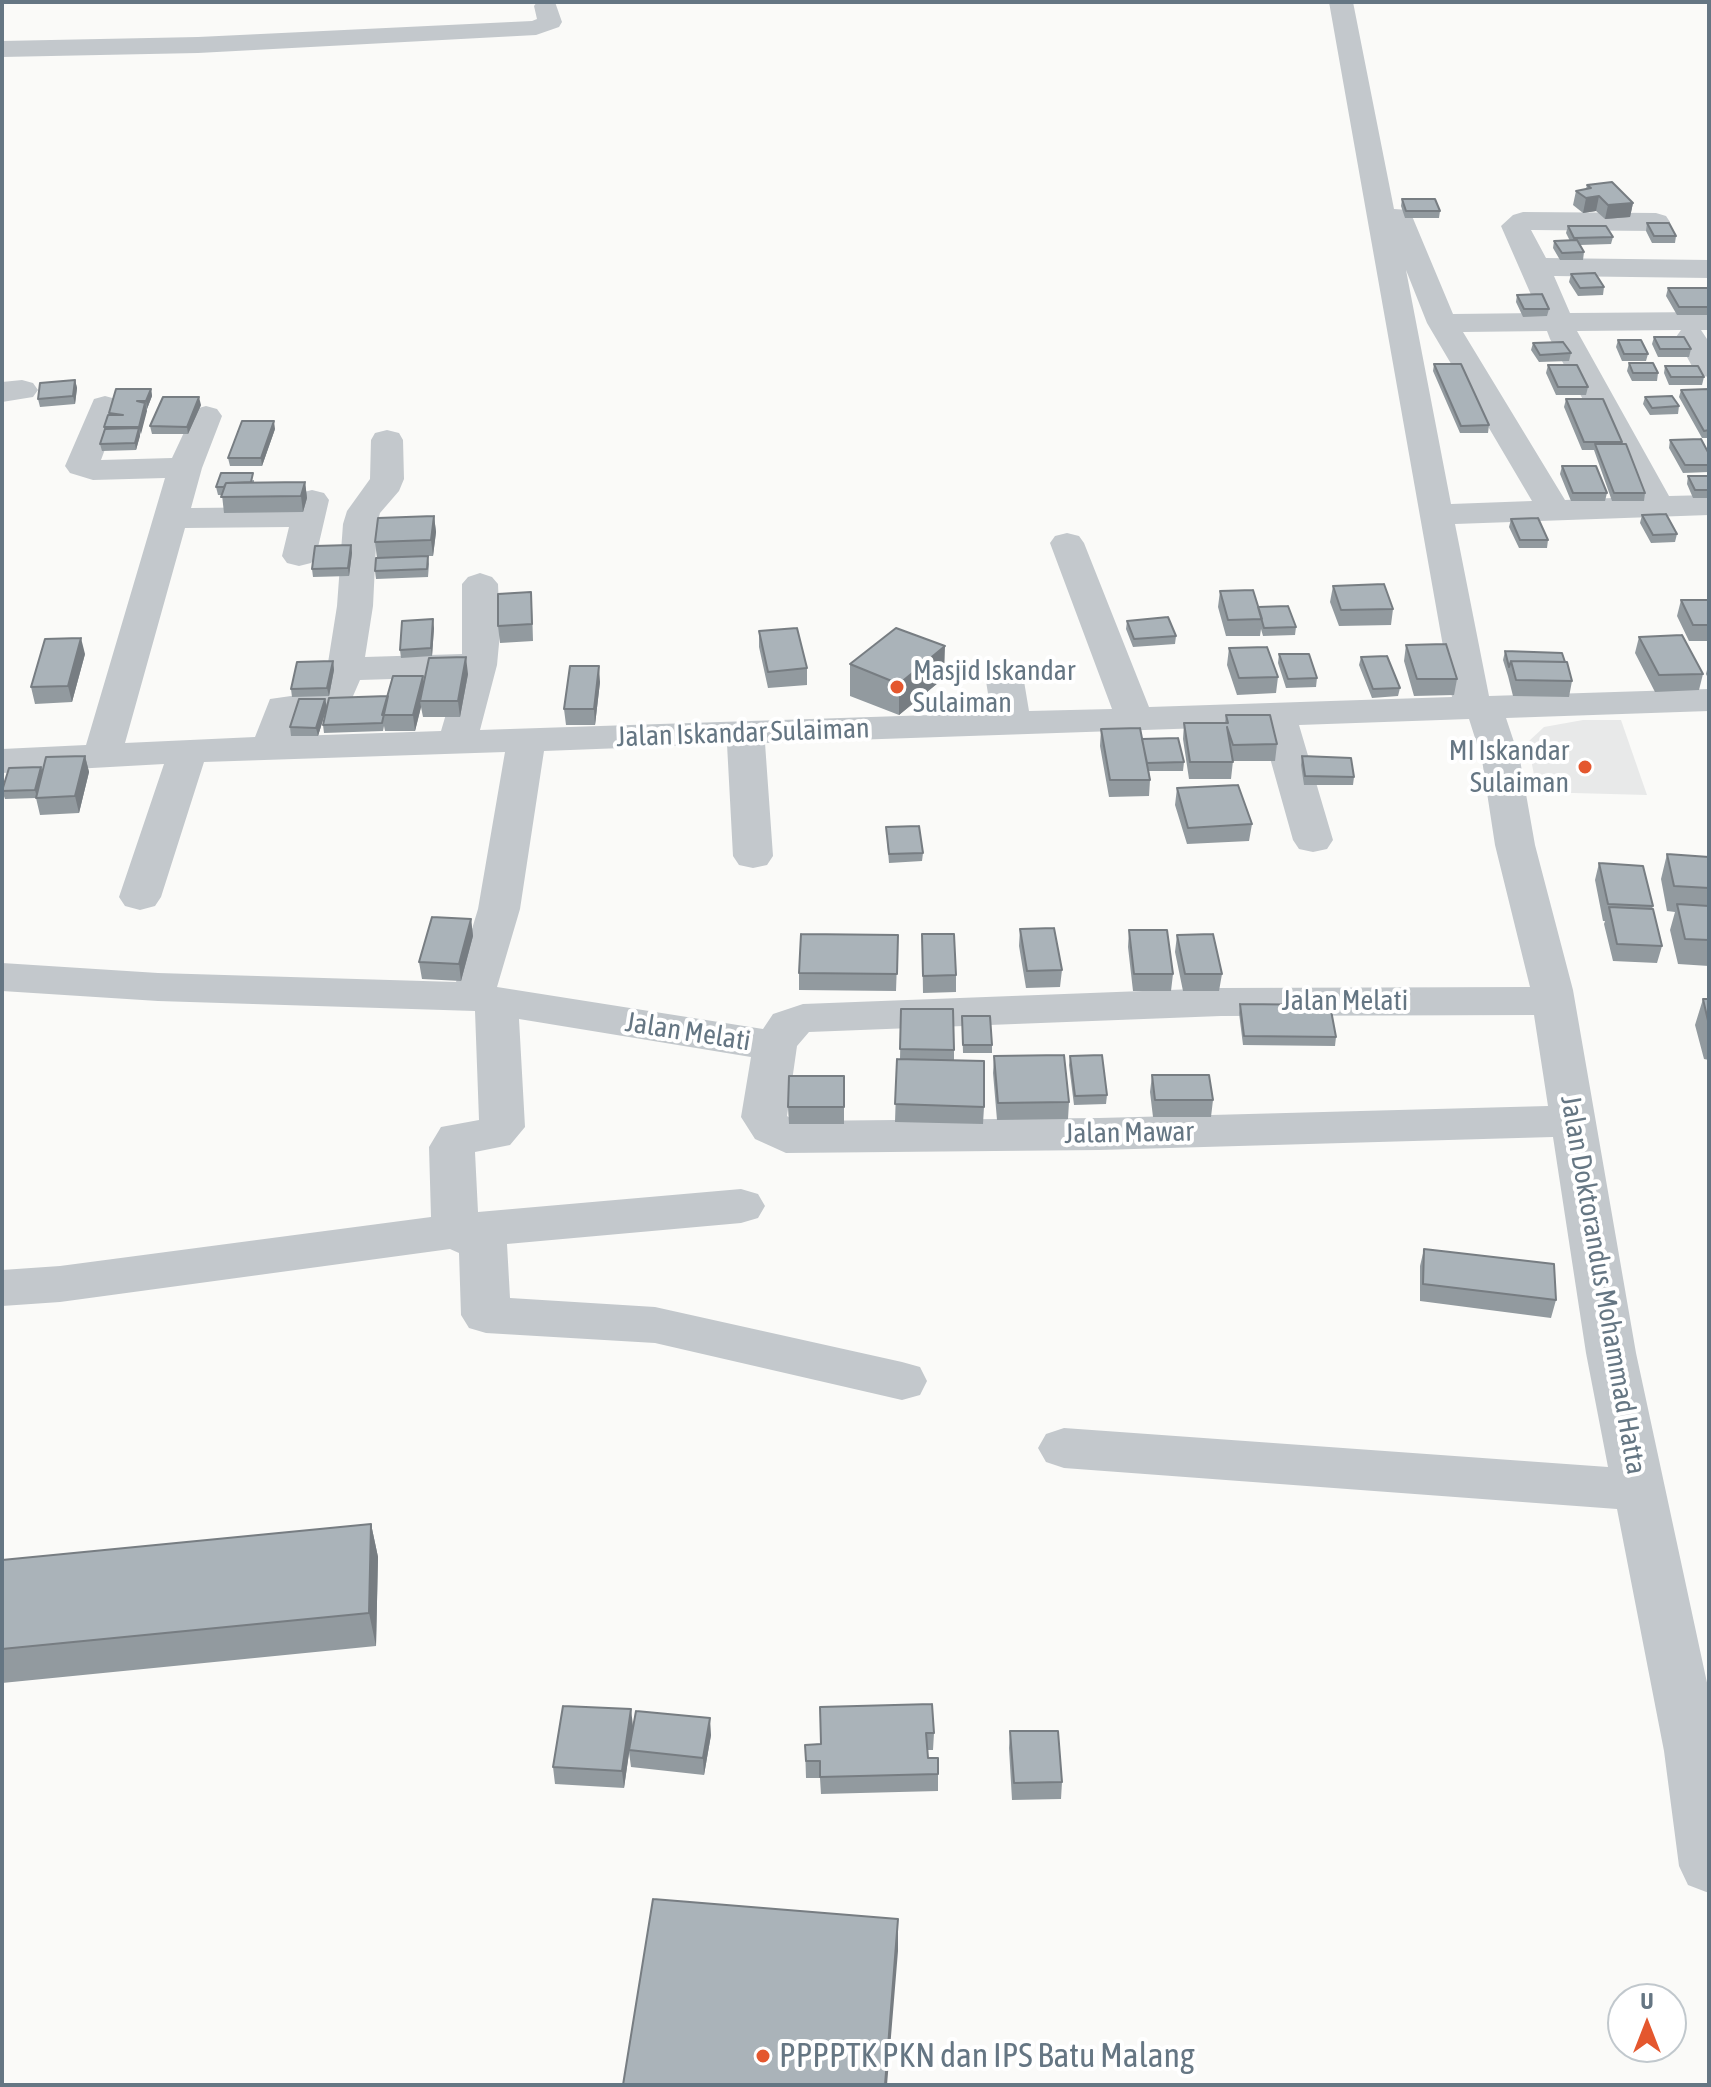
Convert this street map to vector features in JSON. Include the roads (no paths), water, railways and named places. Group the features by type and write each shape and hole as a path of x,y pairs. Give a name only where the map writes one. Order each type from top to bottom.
{"street":[{"name":"Jalan Doktorandus Mohammad Hatta","path":"1341,2 1478,706 1501,760 1515,845 1554,1001 1611,1353 1693,1751 1709,1866"},
{"path":"2,49 229,44 536,28 550,22 546,6"},
{"path":"1390,197 1447,332 1554,510"},
{"path":"1656,222 1518,222 1515,226 1536,267 1561,331 1658,507"},
{"path":"1536,267 1709,269"},
{"path":"1447,332 1703,332 1709,368"},
{"path":"105,406 82,466 93,470 185,468"},
{"path":"103,754 185,468 206,416"},
{"path":"271,748 283,707 333,704 345,669 355,606 360,524 364,511 382,491 387,479 387,440"},
{"path":"1452,514 1709,505"},
{"path":"170,518 310,508 299,556"},
{"path":"1067,543 1135,720"},
{"path":"457,743 479,665 482,633 480,584"},
{"path":"345,669 479,665"},
{"path":"1005,681 1012,724"},
{"name":"Jalan Iskandar Sulaiman","path":"2,761 103,754 1709,700"},
{"path":"1277,715 1313,840"},
{"path":"745,733 753,856"},
{"path":"455,1232 454,1142 457,1138 494,1134 502,1127 485,999 526,741"},
{"path":"140,897 188,751"},
{"name":"Jalan Melati","path":"2,977 158,987 485,999 775,1046 788,1024 803,1018 1221,1002 1554,1001"},
{"name":"Jalan Mawar","path":"775,1046 764,1117 771,1128 786,1137 1099,1134 1574,1121"},
{"path":"2,1288 60,1284 455,1232 741,1206"},
{"path":"455,1232 483,1244 486,1315 655,1325 902,1381"},
{"path":"1064,1448 1639,1490"}],"place":[{"name":"Masjid Iskandar Sulaiman","path":"897,687"},
{"name":"MI Iskandar Sulaiman","path":"1585,767"},
{"name":"PPPPTK PKN dan IPS Batu Malang","path":"763,2056"}]}
